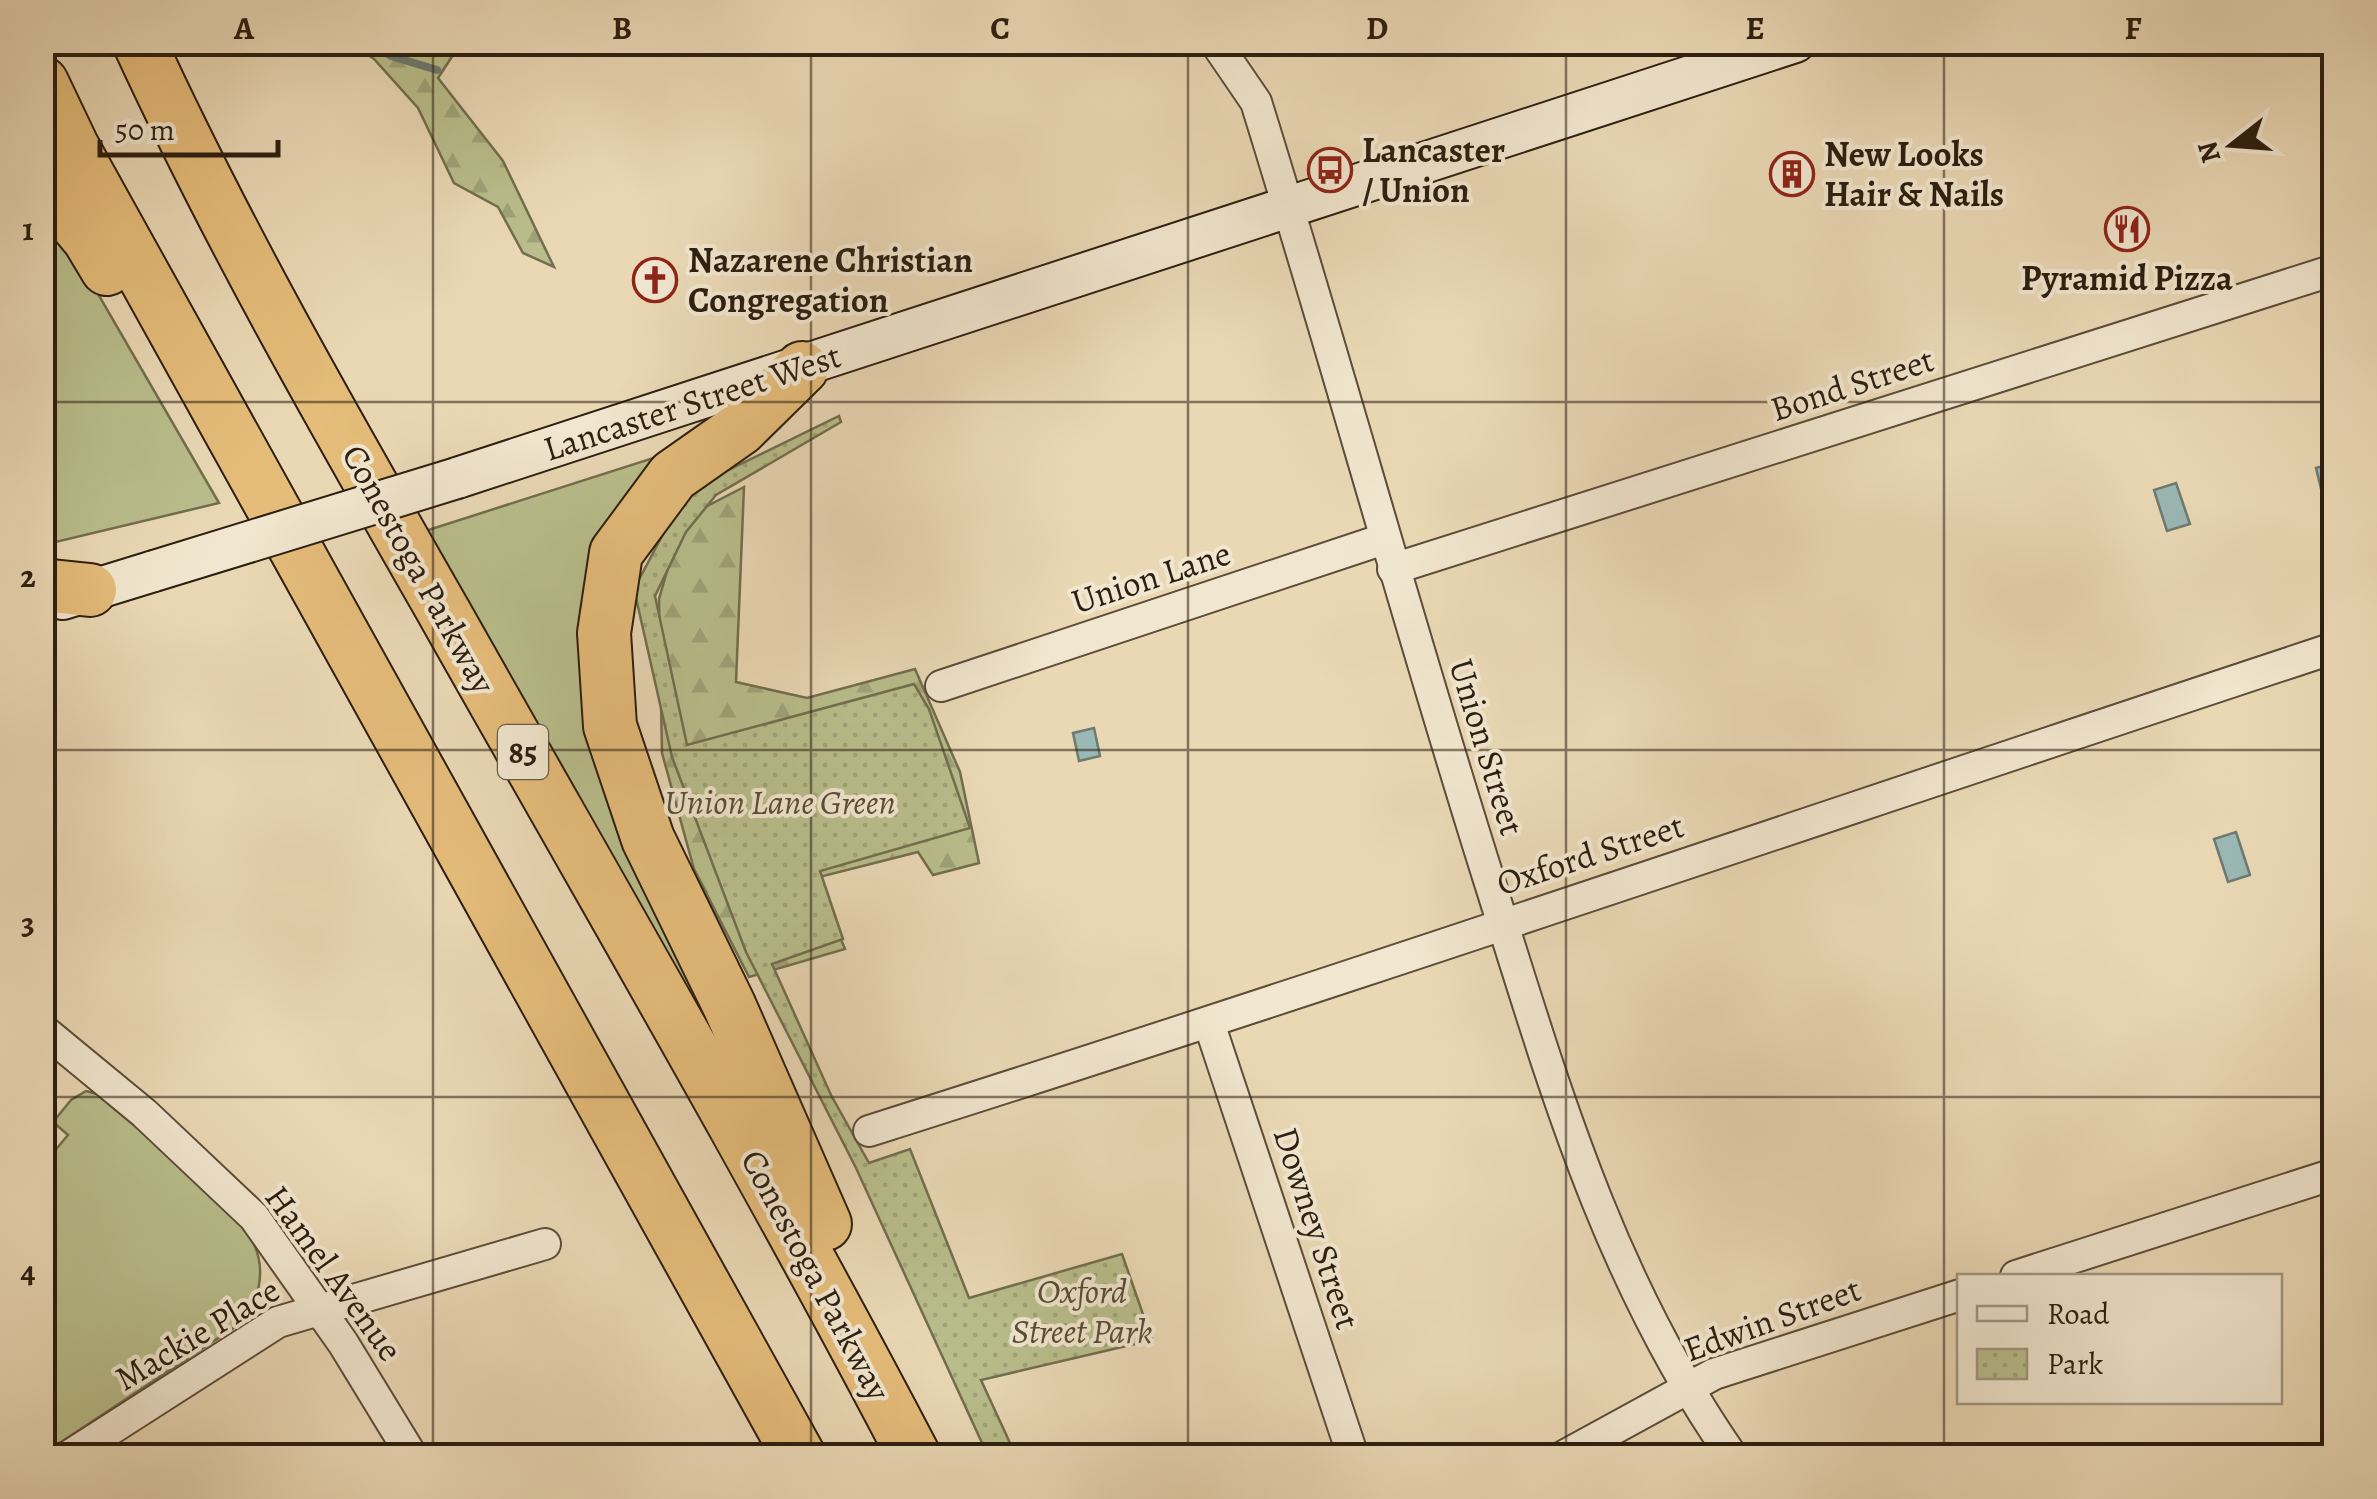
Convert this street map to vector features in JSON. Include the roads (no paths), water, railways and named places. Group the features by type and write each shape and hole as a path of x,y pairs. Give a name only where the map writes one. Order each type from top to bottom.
{"highway":[{"name":"Conestoga Parkway","path":"140,42 170,111 369,481 810,1257 917,1456"},
{"path":"42,82 72,146 412,766 799,1456"},
{"path":"42,182 90,239 335,652 412,766"},
{"path":"802,368 740,430 672,476 616,553 604,633 610,726 648,838 729,1006 881,1350 917,1456"}],"main road":[{"name":"Lancaster Street West","path":"58,594 154,571 457,478 1795,42"}],"street":[{"name":"Union Street","path":"1216,42 1256,102 1393,570 1586,1182 1629,1278 1687,1388 1732,1456"},
{"name":"Bond Street","path":"1393,570 2334,270"},
{"name":"Union Lane","path":"941,686 1384,540"},
{"name":"Oxford Street","path":"869,1131 1209,1023 1502,922 2334,648"},
{"name":"Downey Street","path":"1209,1023 1353,1456"},
{"name":"Hamel Avenue","path":"42,1029 144,1113 254,1216 412,1456"},
{"path":"2022,1274 2334,1174"},
{"name":"Mackie Place","path":"69,1456 278,1322 545,1244"},
{"name":"Edwin Street","path":"1564,1456 1714,1374 1957,1296"}],"water":[{"path":"2334,463 2334,494 2323,497 2316,468"},
{"path":"2176,483 2190,524 2167,531 2154,490"},
{"path":"1094,728 1100,756 1079,761 1073,733"},
{"path":"2236,832 2250,875 2228,882 2214,839"}],"waterway":[{"path":"370,42 391,56 437,70"}],"place":[{"name":"Lancaster / Union","path":"1330,170"},
{"name":"New Looks Hair & Nails","path":"1792,174"},
{"name":"Pyramid Pizza","path":"2127,229"},
{"name":"Nazarene Christian Congregation","path":"655,280"}],"park label":[{"name":"Union Lane Green","path":"780,802"},
{"name":"Oxford Street Park","path":"1082,1311"}]}
